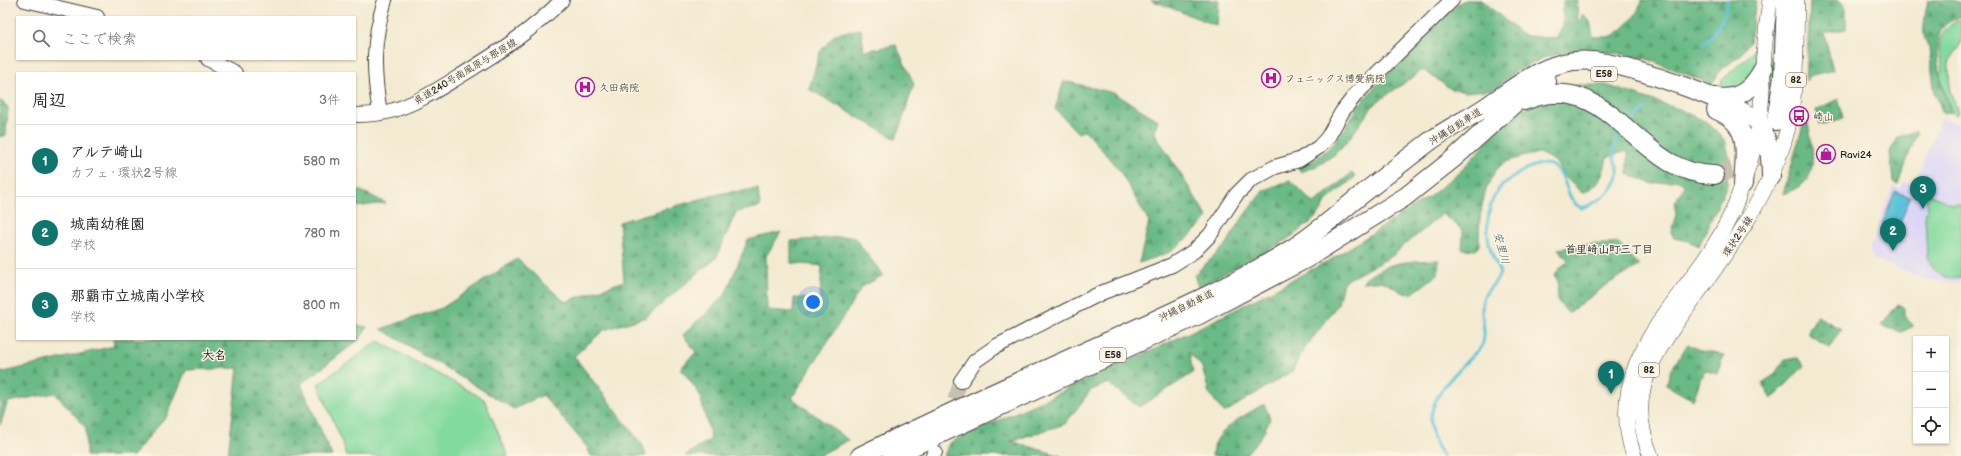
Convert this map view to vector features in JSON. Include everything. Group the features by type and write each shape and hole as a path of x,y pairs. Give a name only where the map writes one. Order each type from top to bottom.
{"highway":[{"path":"1771,177 1768,122 1783,77 1786,0"},
{"path":"1495,113 1517,84 1541,71 1577,61 1600,62 1632,69 1707,95 1768,122"},
{"path":"1707,95 1730,98 1745,93 1752,87 1763,69"},
{"name":"E58","path":"1495,113 1536,86 1558,77 1583,73 1608,74 1626,79 1722,113 1732,119 1740,128 1745,141 1743,184"},
{"name":"E58","path":"1495,113 1532,98 1547,95 1575,96 1587,99 1602,107 1663,159 1694,174 1715,175"},
{"name":"沖縄自動車道","path":"860,456 992,393 1160,317 1235,281 1316,233 1432,140 1495,113"},
{"name":"沖縄自動車道","path":"892,456 1192,318 1280,274 1406,197 1453,159 1495,113"}],"main road":[{"name":"環状2号線","path":"1634,456 1629,437 1626,412 1628,387 1634,368 1660,323 1721,234 1732,212 1768,122 1763,69 1770,0"},
{"name":"環状2号線","path":"1651,456 1646,443 1641,420 1645,380 1652,364 1678,321 1759,202 1771,177 1788,132 1794,98 1797,0"}],"street":[{"path":"25,0 93,16"},
{"path":"380,114 374,74 374,63 377,35 385,0"},
{"name":"県道240号南風原与那原線","path":"356,115 380,114 412,104 502,50 530,30 562,0"},
{"path":"961,380 975,361 995,347 1101,293 1166,267 1194,251 1213,231 1236,195 1252,180 1275,167 1299,160 1319,147 1328,137 1342,112 1356,94 1452,0"},
{"path":"210,60 234,72"}],"shaded area":[{"path":"1942,117 1961,125 1961,283 1920,279 1924,267 1913,242 1877,228 1893,186 1901,189 1904,182 1914,186"},
{"path":"1878,230 1913,243 1924,267 1920,277 1874,259 1870,248"}],"green space":[{"path":"1151,0 1219,0 1217,26"},
{"path":"1465,0 1482,0 1522,35 1556,39 1563,25 1563,0 1577,0 1578,23 1583,14 1590,21 1593,37 1610,37 1621,30 1631,20 1638,10 1641,0 1756,0 1750,42 1739,56 1720,71 1712,84 1641,57 1594,50 1562,53 1543,58 1515,72 1496,89 1466,92 1451,89 1423,70 1374,104 1349,139 1335,154 1319,165 1301,172 1298,167 1315,160 1329,148 1345,129 1359,105 1419,40 1457,4"},
{"path":"1839,0 1846,7 1846,29 1824,33 1833,70 1812,75 1806,81 1810,1"},
{"path":"1928,0 1952,0 1961,3 1961,18 1948,22 1941,31 1937,44 1937,58 1943,88 1951,112 1942,113 1939,101 1935,95 1929,48 1926,43 1924,31"},
{"path":"1775,10 1782,10 1774,109 1766,107"},
{"path":"1961,21 1961,43 1949,63 1950,87 1958,113 1956,115 1951,111 1939,73 1942,71 1942,68 1939,43 1942,34 1949,26"},
{"path":"861,29 864,51 896,45 914,84 896,139 809,89 820,52 835,34"},
{"path":"1756,46 1758,46 1755,67 1742,86 1718,90 1722,80 1753,52"},
{"path":"1064,81 1114,93 1158,120 1154,132 1208,218 1188,238 1168,253 1139,263 1149,222 1120,171 1085,130 1078,133 1055,109"},
{"path":"1577,85 1606,85 1679,109 1707,122 1725,140 1729,156 1727,185 1699,246 1689,241 1674,238 1671,232 1676,214 1674,202 1683,189 1684,184 1676,180 1653,184 1628,174 1628,151 1607,157 1604,169 1597,184 1588,191 1582,193 1565,177 1555,161 1539,153 1508,161 1501,165 1494,173 1485,193 1482,203 1479,245 1476,250 1462,249 1463,230 1442,214 1392,256 1343,282 1338,304 1304,350 1292,371 1224,413 1209,393 1202,367 1189,352 1193,373 1139,407 1108,383 1091,390 1065,424 1011,441 1061,456 944,456 949,443 1151,351 1221,317 1332,259 1429,197 1463,169 1507,119 1529,104"},
{"path":"1838,99 1844,118 1819,125 1816,110"},
{"path":"0,100 8,107 6,135 0,137"},
{"path":"1806,115 1810,130 1813,159 1812,168 1809,176 1803,184 1783,194"},
{"path":"1915,131 1917,133 1898,184 1893,182 1890,152 1898,137"},
{"path":"1352,173 1355,177 1326,201 1321,212 1309,224 1285,241 1198,287 1194,275 1226,245 1243,217 1263,191 1290,180 1314,203"},
{"path":"356,188 386,203 356,207"},
{"path":"758,189 760,207 736,212 716,258 646,317 604,330 574,356 643,446 646,456 591,456 587,447 543,395 514,409 381,329 442,308 517,259 565,302 624,281 619,222 722,193"},
{"path":"1923,192 1955,205 1956,203 1961,205 1961,278 1949,277 1940,274 1929,262 1927,256 1925,217 1928,204"},
{"path":"781,232 766,256 767,310 793,312 794,298 820,299 822,266 791,263 791,241 853,236 883,275 862,287 792,398 848,440 818,456 685,456 711,439 700,395 681,368 696,352 683,335 725,295 748,240"},
{"path":"1619,243 1639,266 1608,284 1568,313 1557,300 1558,281 1554,275 1568,260 1558,249 1582,245"},
{"path":"1439,260 1438,274 1413,293 1406,294 1382,281 1362,282 1371,275 1389,266 1408,262"},
{"path":"1898,304 1904,308 1904,316 1914,326 1901,332 1881,326"},
{"path":"1817,316 1841,329 1829,348 1807,333"},
{"path":"356,325 367,327 360,339 301,384 332,456 228,456 238,368 186,370 167,416 132,456 86,456 86,428 55,393 8,402 0,425 0,373 114,346 113,340 356,340"},
{"path":"378,341 484,399 508,456 346,456 343,444 318,384"},
{"path":"1688,344 1701,351 1724,355 1717,374 1704,370 1693,400 1666,385 1671,370"},
{"path":"1798,358 1804,366 1772,399 1762,383 1774,375 1785,359"},
{"path":"1264,404 1270,419 1261,437 1244,456 1212,456 1214,447 1224,431 1239,419"}],"water":[{"path":"1895,191 1910,197 1897,231 1882,224"}],"waterway":[{"name":"安里川","path":"1703,44 1720,25 1725,13 1727,0"},
{"name":"安里川","path":"1630,123 1645,109"},
{"name":"安里川","path":"1443,456 1433,437 1430,423 1432,410 1444,386 1482,346 1484,340 1482,311 1483,299 1484,295 1499,277 1500,273 1490,249 1488,231 1489,213 1494,196 1504,184 1521,172 1532,167 1545,164 1553,166 1558,170 1572,200 1576,205 1582,208 1594,203 1606,194 1616,182 1618,169 1614,158 1614,150 1615,143 1622,131"}],"tunnel":[{"path":"1715,175 1740,167 1756,156"},
{"path":"947,420 961,381"}],"place":[{"name":"フェニックス博愛病院","path":"1271,78"},
{"name":"久田病院","path":"585,87"},
{"name":"崎山","path":"1799,116"},
{"name":"Ravi24","path":"1826,154"},
{"name":"那覇市立城南小学校","path":"1923,209"},
{"name":"城南幼稚園","path":"1893,251"},
{"name":"アルテ崎山","path":"1611,394"}],"district":[{"name":"首里崎山町三丁目","path":"1609,249"},
{"name":"大名","path":"214,355"}]}
